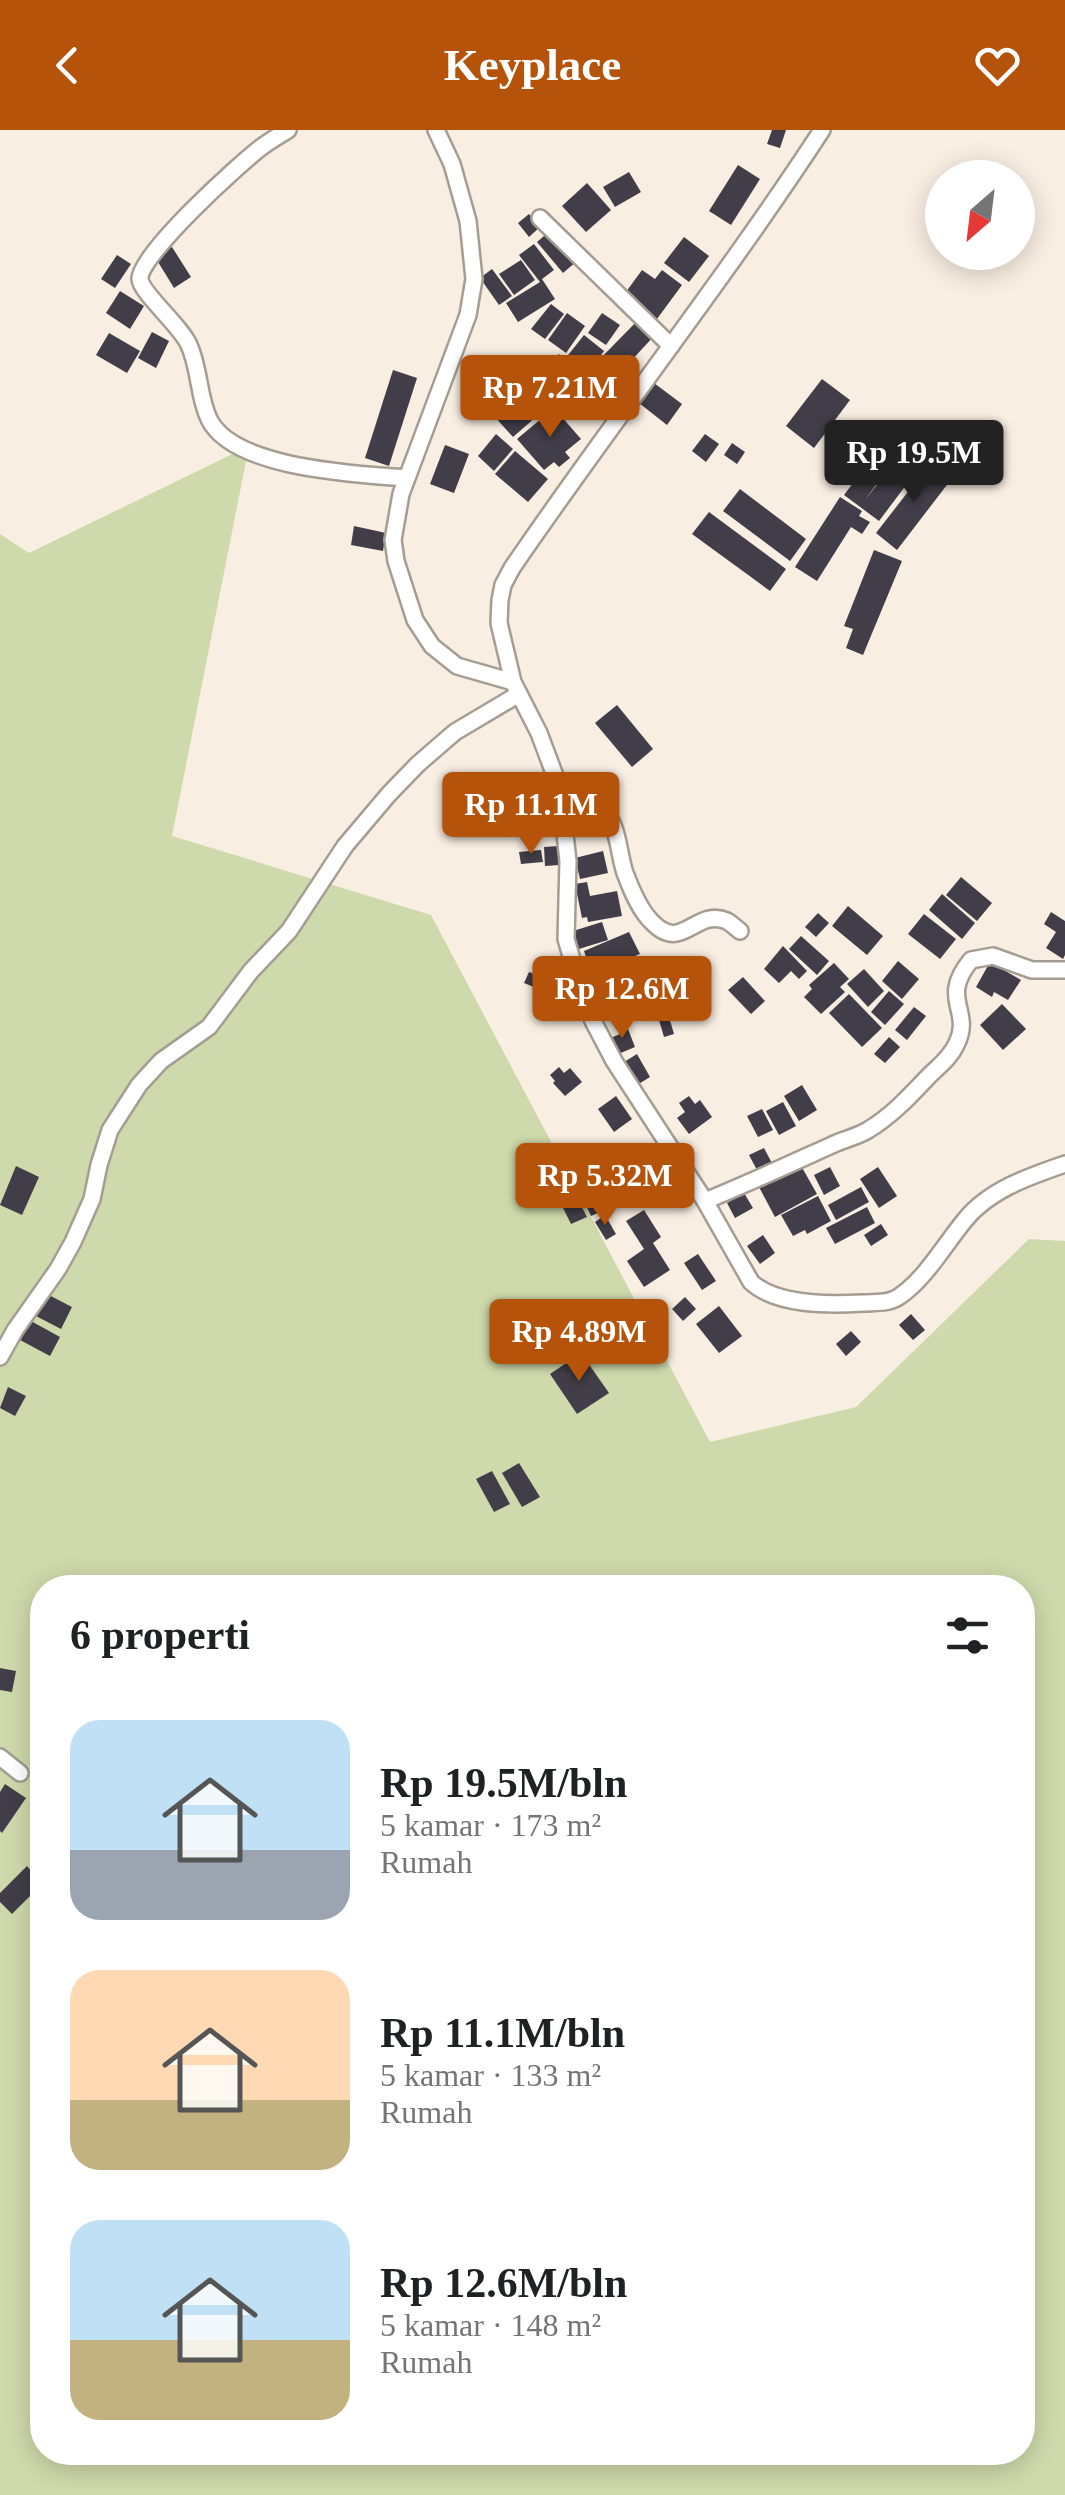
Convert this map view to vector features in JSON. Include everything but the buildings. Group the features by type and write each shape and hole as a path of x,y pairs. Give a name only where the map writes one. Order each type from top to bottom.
{"street":[{"path":"288,130 262,147 190,212 151,255 140,280 186,337 208,416 224,438 260,456 350,474 406,478"},
{"path":"436,130 452,164 468,222 474,279 468,315 398,503 393,540 415,620 432,646 457,666 516,688"},
{"path":"822,130 503,585 499,623 516,688 540,733 560,789 568,861 566,939 580,990 614,1061 705,1201 752,1282 768,1293 822,1305 894,1300 914,1283 974,1210 1001,1190 1065,1164"},
{"path":"540,218 672,346"},
{"path":"0,1357 72,1242 92,1199 110,1130 140,1085 161,1061 209,1027 251,971 289,931 354,833 389,794 455,732 516,688"},
{"path":"560,789 601,808 612,822 625,872 649,920 662,930 678,934 709,919 726,921 740,931"},
{"path":"705,1201 864,1132 910,1096 957,1045 962,1028 954,992 959,974 971,960 993,956 1032,970 1065,970"},
{"path":"0,1757 20,1773"}],"green space":[{"path":"249,446 172,836 431,915 710,1442 856,1407 1029,1239 1065,1241 1065,2495 0,2495 0,534 29,553"}]}
